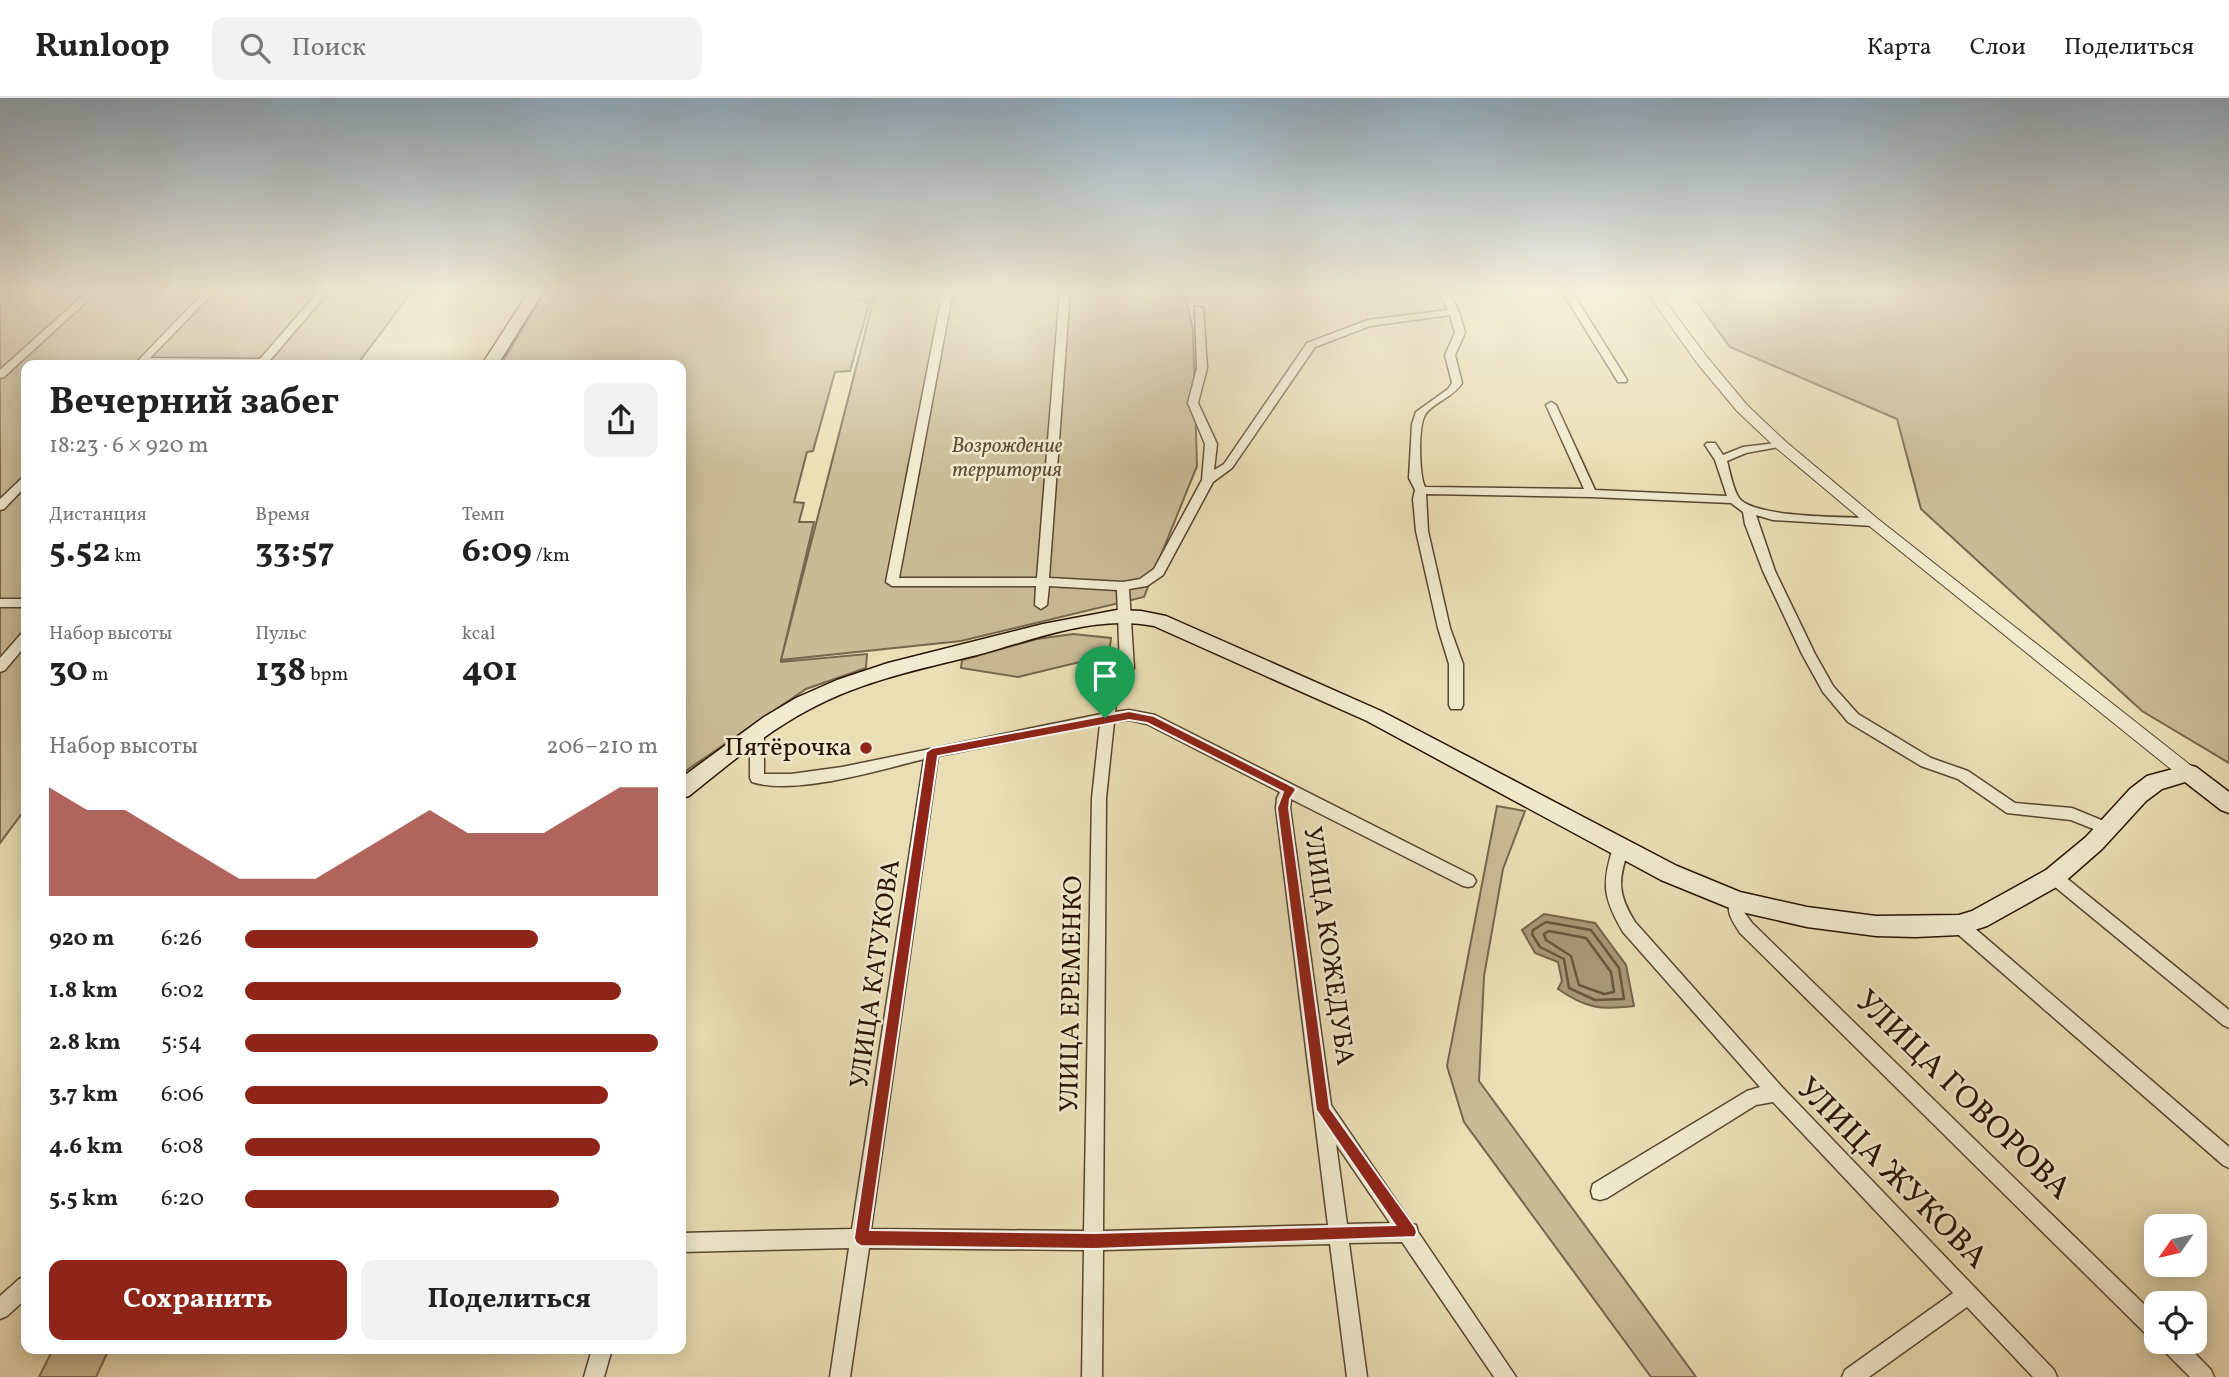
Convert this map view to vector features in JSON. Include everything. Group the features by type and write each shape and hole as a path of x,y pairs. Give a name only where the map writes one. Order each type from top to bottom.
{"main road":[{"path":"686,786 757,732 804,702 888,672 1065,625 1144,617 1321,691 1429,745 1679,878 1737,901 1775,911 1846,923 1916,927 1959,925 1997,910 2053,877 2094,843 2106,828 2155,782 2188,773 2229,804"}],"street":[{"path":"0,375 28,350"},
{"path":"937,350 892,582 1043,582 1124,586 1143,583 1159,572 1208,480 1210,444 1193,403 1202,368 1201,350"},
{"path":"1041,605 1061,350"},
{"path":"1208,480 1228,466 1308,350"},
{"path":"1453,350 1450,355 1457,383 1452,391 1427,405 1418,419 1415,478 1421,490 1419,499 1422,531 1444,628 1456,664 1456,705"},
{"path":"1603,350 1622,380"},
{"path":"1696,350 1742,408 1780,444 1873,522 2188,773"},
{"path":"1551,405 1555,408 1591,494"},
{"path":"1721,460 1743,450 1780,444"},
{"path":"1711,445 1721,460 1734,500"},
{"path":"0,506 21,485"},
{"path":"1421,490 1734,500 1749,510 1773,516 1873,522"},
{"path":"1749,510 1749,517 1763,554 1820,675 1853,718 1926,762 1963,775 2012,809 2072,814 2106,828"},
{"name":"УЛИЦА ЕРЕМЕНКО","path":"1092,1377 1099,798 1105,718 1110,694 1127,668 1124,586"},
{"path":"0,603 21,603"},
{"path":"0,667 21,643"},
{"name":"УЛИЦА КОЖЕДУБА","path":"1105,718 1129,715 1150,719 1468,881"},
{"path":"757,732 757,778 768,782 830,773 1105,718"},
{"name":"УЛИЦА КАТУКОВА","path":"840,1377 932,752"},
{"name":"УЛИЦА КОЖЕДУБА","path":"1290,790 1284,798 1283,808 1357,1377"},
{"path":"1621,848 1612,873 1613,899 1629,927 1776,1093"},
{"path":"2053,877 2229,1020"},
{"name":"УЛИЦА ГОВОРОВА","path":"1737,901 1736,913 1746,928 2144,1318"},
{"path":"1959,925 2229,1160"},
{"name":"УЛИЦА ЖУКОВА","path":"1600,1191 1753,1097 1776,1093 2047,1377"},
{"name":"УЛИЦА КОЖЕДУБА","path":"1323,1110 1506,1377"},
{"path":"686,1242 861,1238 1094,1241 1409,1232"},
{"path":"0,1309 21,1290"},
{"path":"1852,1377 1968,1294"},
{"path":"594,1377 601,1354"},
{"path":"2181,1354 2204,1377"}],"green space":[{"path":"0,350 368,350 360,360 21,360 21,815 0,843"},
{"path":"510,350 856,350 850,371 835,372 813,451 807,452 794,502 804,503 799,522 814,522 781,662 867,654 866,668 806,689 686,771 686,360 504,360"},
{"name":"Возрождение территория","path":"861,350 1194,350 1197,466 1144,597 961,641 781,660"},
{"path":"1736,350 2229,350 2229,763 2142,711 1921,509 1897,419"},
{"path":"1073,634 1111,638 1109,655 1018,677 961,668 962,660 1037,639"},
{"path":"1497,806 1525,811 1503,869 1484,976 1479,1081 1696,1377 1651,1377 1464,1122 1447,1066"},
{"path":"50,1354 107,1354 96,1377 39,1377"}],"water":[{"path":"1544,914 1595,923 1626,965 1634,1006 1612,1008 1586,1004 1558,989 1562,981 1558,962 1535,953 1522,930"}],"place":[{"name":"Пятёрочка","path":"866,748"}],"route":[{"path":"1129,715 1150,719 1290,790 1284,798 1283,808 1323,1110 1409,1232 1094,1241 861,1238 932,752 1105,718 1129,715"}]}
